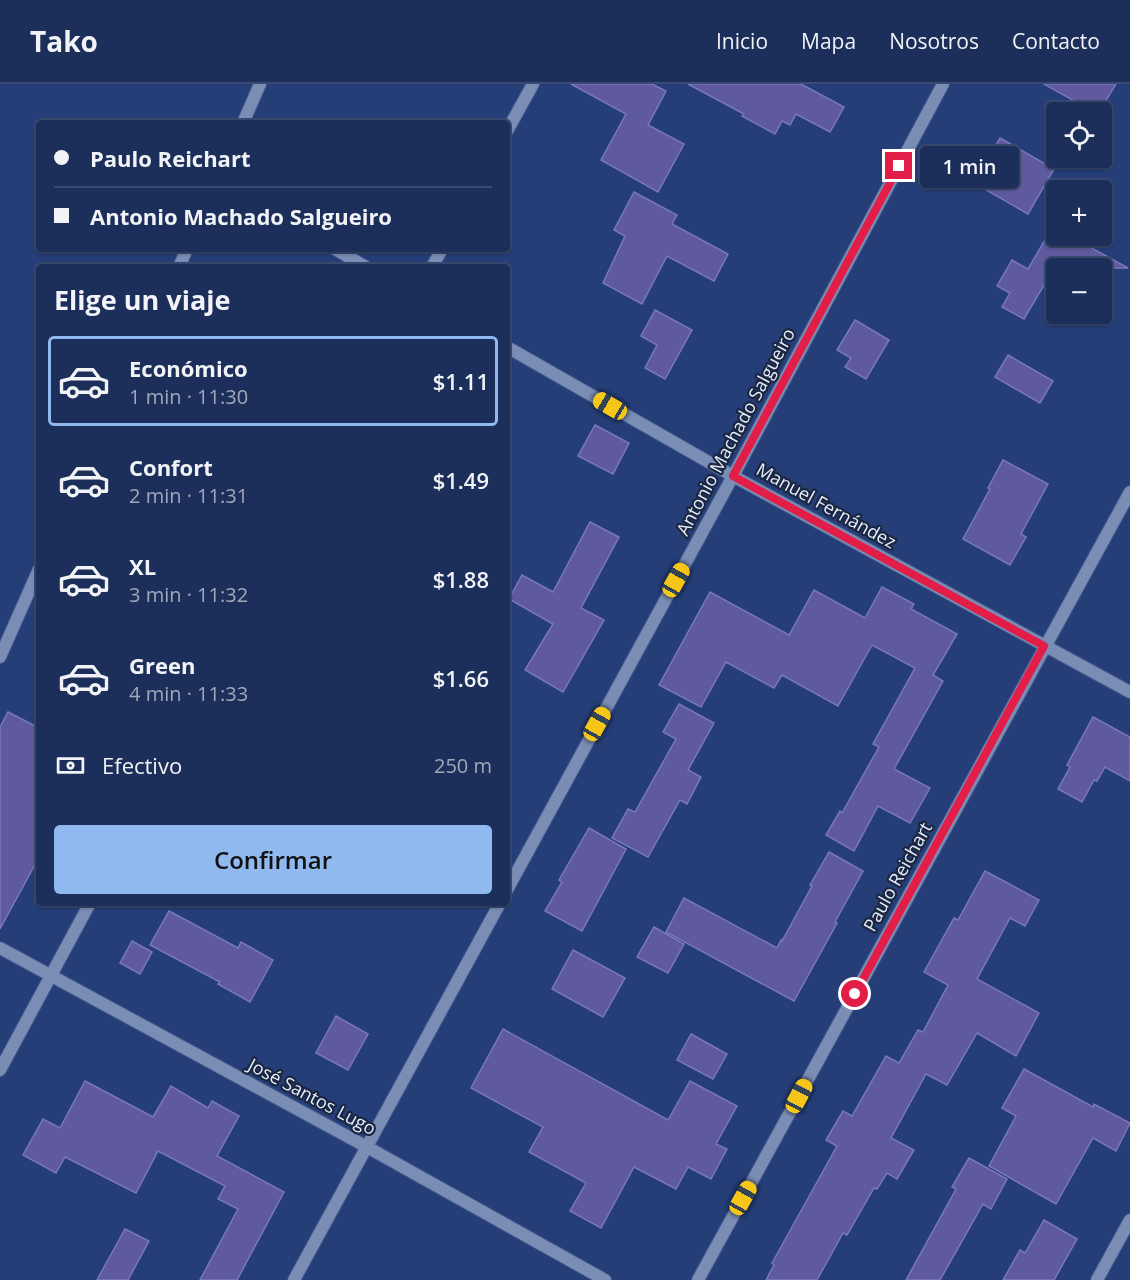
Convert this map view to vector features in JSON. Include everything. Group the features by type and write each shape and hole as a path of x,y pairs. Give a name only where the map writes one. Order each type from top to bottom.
{"street":[{"path":"244,120 260,84"},
{"path":"510,125 532,84"},
{"name":"Antonio Machado Salgueiro","path":"510,885 943,84"},
{"path":"340,252 361,264"},
{"name":"Manuel Fernández","path":"510,349 733,476 1130,692"},
{"name":"Paulo Reichart","path":"698,1280 1130,492"},
{"path":"0,657 36,576"},
{"path":"0,1070 88,906"},
{"path":"294,1280 498,906"},
{"name":"José Santos Lugo","path":"0,948 367,1147 605,1280"},
{"path":"1097,1280 1130,1220"}],"building":[{"path":"571,84 652,84 666,91 648,125 684,144 658,192 601,160 626,114"},
{"path":"688,84 801,84 844,107 830,132 796,114 790,125 782,121 775,134 742,116 744,114"},
{"path":"1044,84 1116,84 1105,102 1076,102"},
{"path":"1000,138 1046,164 1046,168 1054,169 1028,214 974,183"},
{"path":"634,192 677,215 672,224 728,254 714,281 667,256 642,304 603,283 625,236 614,230"},
{"path":"1046,238 1046,246 1088,246 1110,258 1046,258 1046,282 1024,319 1002,307 1010,293 997,286 1012,260 1028,269"},
{"path":"1112,259 1128,268 1112,268"},
{"path":"655,310 692,330 665,379 645,368 657,345 641,336"},
{"path":"855,320 889,340 866,379 845,367 851,358 837,350"},
{"path":"1008,355 1053,381 1040,403 995,377"},
{"path":"595,425 629,443 613,474 578,456"},
{"path":"1003,460 1048,484 1021,534 1026,537 1010,565 963,539"},
{"path":"590,522 619,537 581,608 604,620 563,692 525,670 553,624 510,600 522,575 553,592"},
{"path":"882,587 914,604 911,609 957,634 933,675 943,681 894,769 930,788 910,823 878,806 854,851 826,835 840,811 842,813 879,747 873,744 915,668 872,645 838,706 782,675 774,688 726,662 701,707 659,685 710,592 789,635 814,590 865,618"},
{"path":"679,704 714,723 688,770 701,777 687,804 680,800 648,857 612,838 628,809 635,812 676,739 663,732"},
{"path":"8,712 36,726 36,863 0,929 0,727"},
{"path":"1093,717 1130,737 1130,781 1105,767 1097,781 1094,780 1082,802 1058,789 1070,767 1067,765"},
{"path":"589,828 626,849 582,931 545,911 562,882 559,880"},
{"path":"829,852 863,871 794,1001 666,932 684,898 777,948"},
{"path":"985,871 1039,900 1025,926 1010,918 977,979 1039,1013 1016,1056 977,1033 947,1085 926,1074 891,1138 914,1150 897,1179 887,1173 877,1189 874,1188 847,1235 843,1233 817,1280 766,1280 774,1265 772,1263 837,1146 826,1140 843,1111 852,1116 886,1056 899,1063 918,1030 923,1032 948,985 924,972 954,918 958,920"},
{"path":"169,911 238,948 241,942 273,960 250,1002 218,984 220,982 150,945"},
{"path":"654,927 684,944 668,973 637,957"},
{"path":"132,941 152,952 140,974 120,963"},
{"path":"573,950 625,978 603,1017 552,989"},
{"path":"336,1016 368,1034 348,1070 316,1053"},
{"path":"503,1029 668,1120 690,1081 737,1106 716,1144 727,1149 711,1179 688,1167 676,1189 634,1167 601,1228 570,1211 586,1183 529,1152 543,1127 471,1088"},
{"path":"691,1034 727,1054 713,1079 677,1060"},
{"path":"1024,1069 1093,1107 1094,1104 1130,1123 1116,1151 1093,1138 1056,1204 989,1166 1016,1116 1002,1108"},
{"path":"85,1081 153,1117 171,1086 208,1108 212,1101 239,1116 217,1156 284,1192 237,1280 200,1280 238,1209 218,1199 225,1186 158,1151 136,1193 65,1157 56,1173 23,1155 43,1119 60,1128"},
{"path":"969,1158 1007,1179 991,1209 983,1204 940,1280 906,1280 956,1189 952,1187"},
{"path":"1044,1220 1077,1239 1054,1280 1003,1280 1020,1250 1025,1253"},
{"path":"125,1229 149,1241 128,1280 97,1280"}],"route":[{"path":"855,994 1044,646 733,476 899,166"}]}
